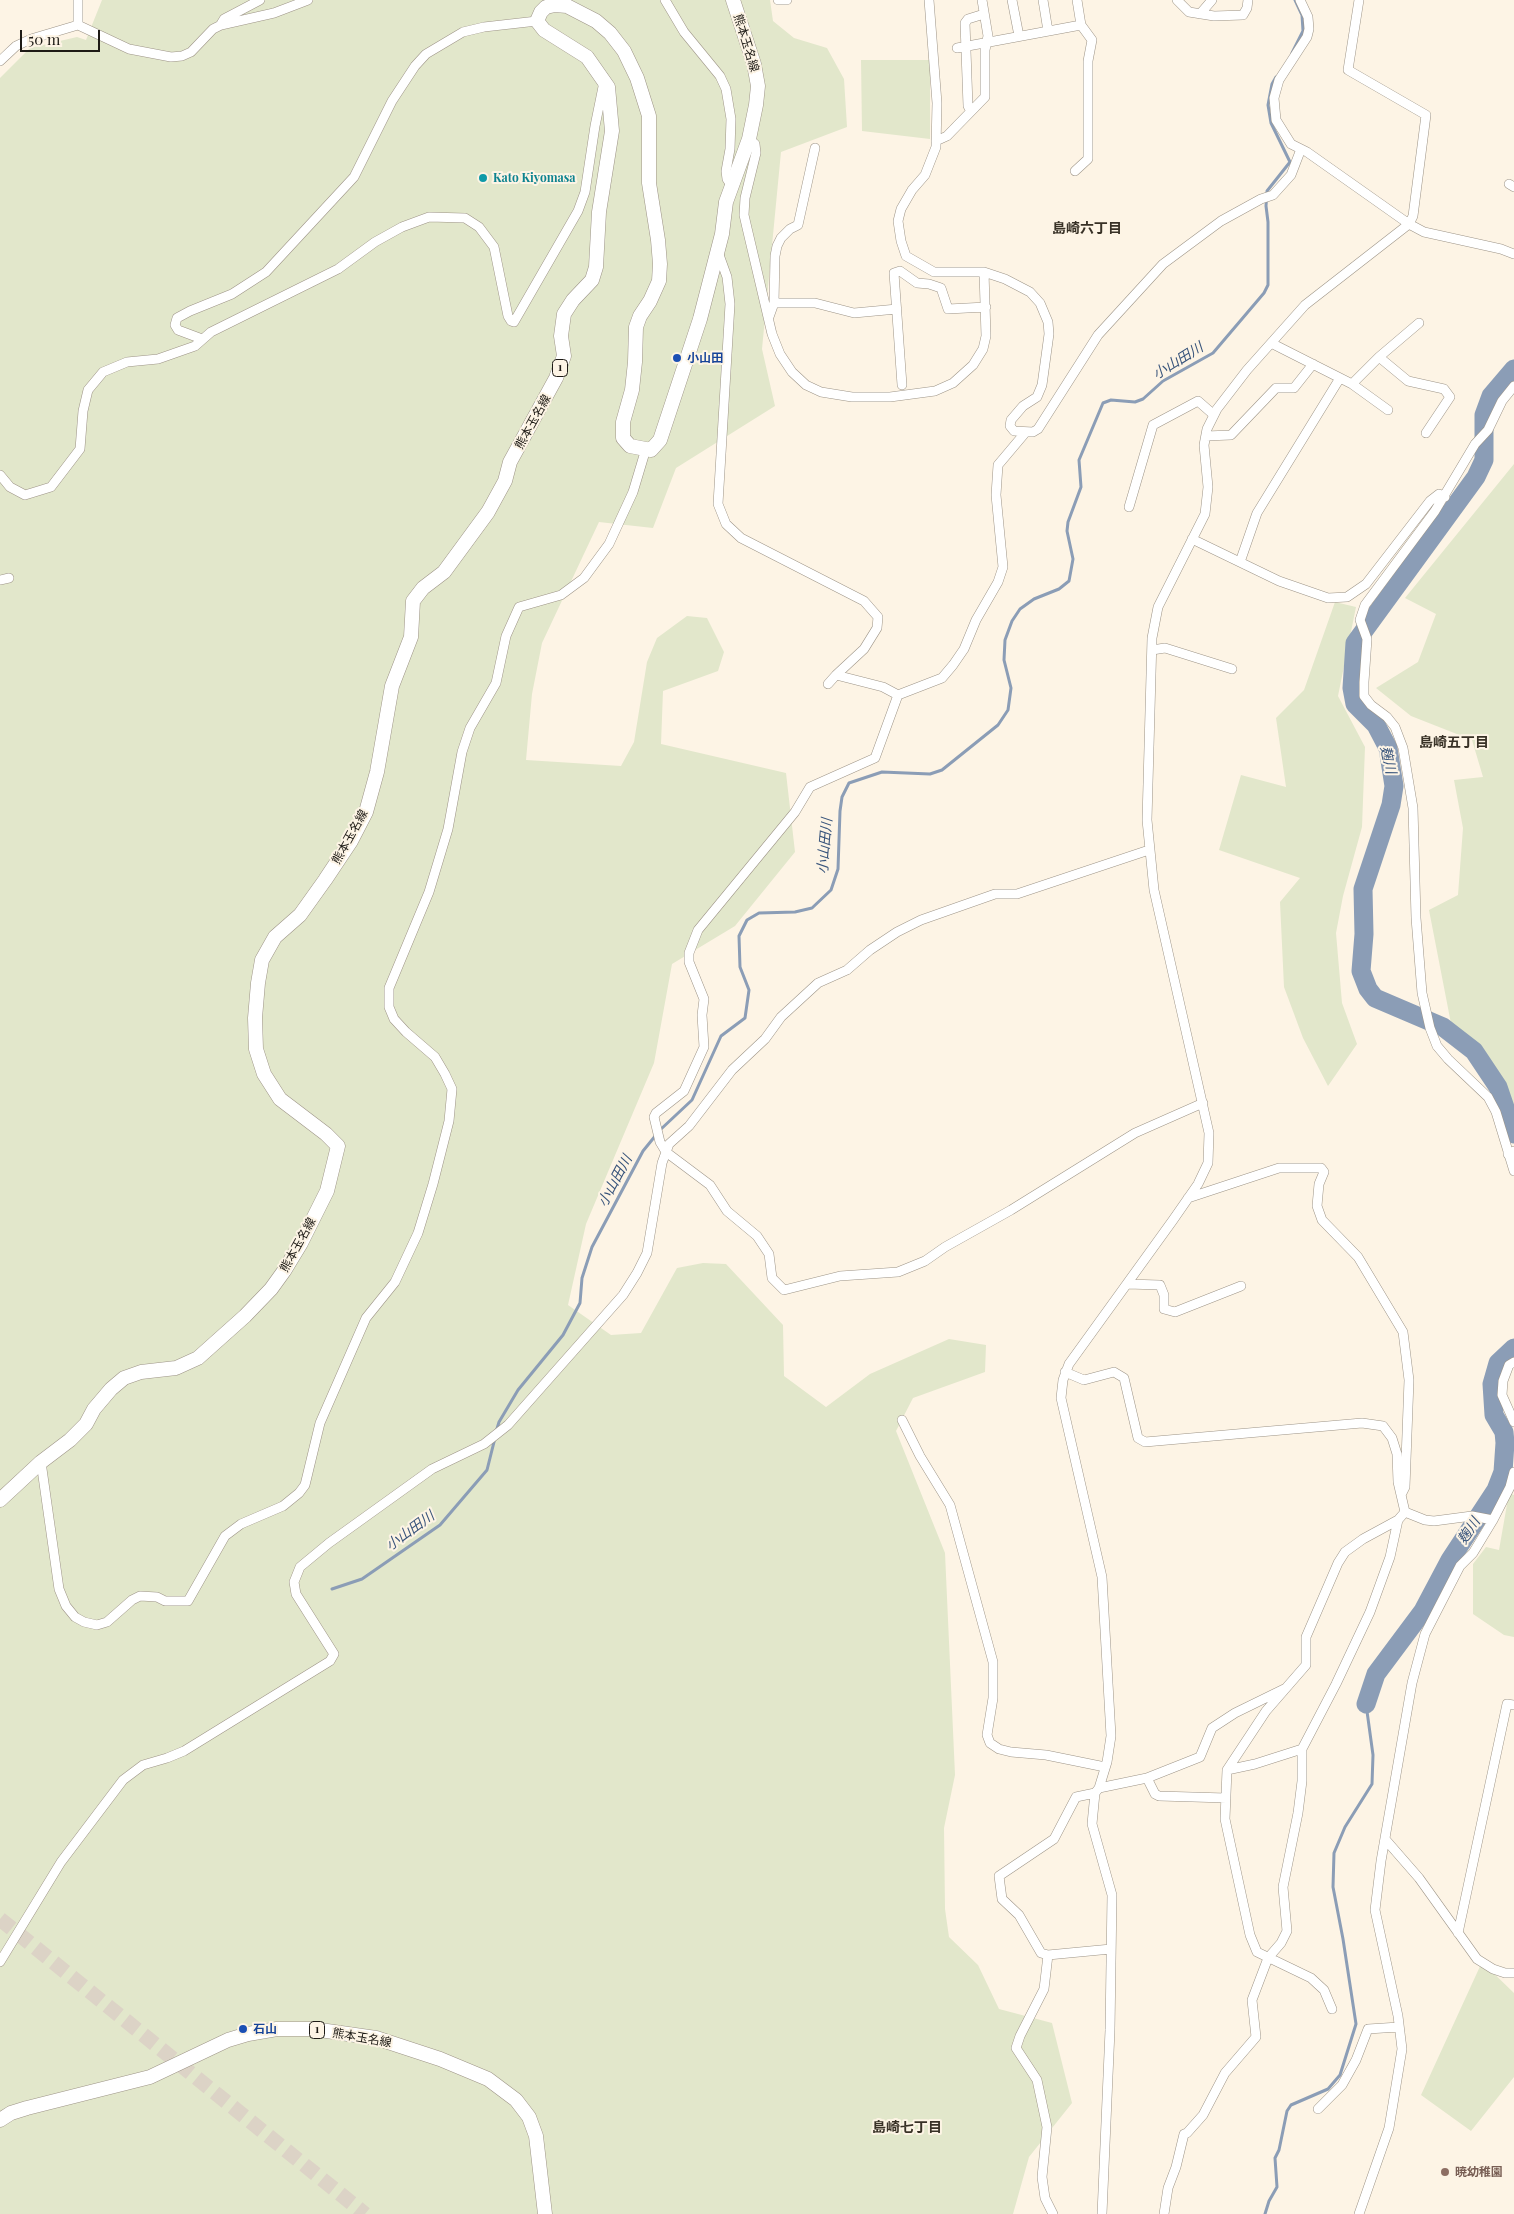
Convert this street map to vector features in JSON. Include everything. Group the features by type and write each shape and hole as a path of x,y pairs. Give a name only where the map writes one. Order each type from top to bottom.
{"main road":[{"name":"熊本玉名線","path":"651,450 660,440 700,319 718,252 731,185 749,139 758,86 754,64 733,0"},
{"path":"537,21 546,7 555,5 567,6 596,21 610,33 624,51 636,78 649,116 650,183 658,240 659,281 636,326 632,390 623,422 623,438 630,446 651,450"},
{"name":"熊本玉名線","path":"0,1500 40,1462 80,1429 111,1389 124,1378 141,1372 176,1368 198,1358 245,1316 271,1289 284,1272 327,1191 338,1146 326,1134 280,1099 264,1074 256,1048 255,1018 262,960 275,937 300,915 325,880 351,841 366,812 376,772 392,686 411,637 413,601 423,588 444,572 488,512 505,481 510,462 556,378 564,356 561,336 564,314 573,300 592,280 596,268 599,212 612,131 610,98 605,79 588,57 544,30 537,21"},
{"name":"熊本玉名線","path":"0,2120 11,2113 27,2108 150,2077 228,2040 248,2034 277,2029 313,2029 376,2038 440,2059 488,2079 504,2089 516,2100 529,2117 536,2136 545,2214"}],"street":[{"path":"78,0 78,24"},
{"path":"221,25 224,19 260,0"},
{"path":"0,61 16,46 31,39 78,24 129,49 171,57 182,56 190,52 213,29 221,25 274,13 308,0"},
{"path":"665,0 684,32 720,76 726,89 731,118 730,149 726,171 727,179 731,185"},
{"path":"778,0 787,0"},
{"path":"929,0 937,103 936,147 925,175 912,190 901,209 898,221 906,256 916,264 934,272 984,272 1005,279 1030,292 1040,303 1048,322 1050,334 1042,385 1037,397 1023,406 1011,420 1010,426 1014,431 1025,433 1038,429 1098,335 1163,264 1200,235 1260,199 1270,197 1291,175 1301,150"},
{"path":"936,141 947,136 985,97 984,50 988,36 982,0"},
{"path":"1012,0 1019,36"},
{"path":"1043,0 1048,31"},
{"path":"1075,171 1088,159 1088,61 1092,48 1092,40 1081,25 1077,0"},
{"path":"1177,0 1186,10 1214,16 1243,15 1247,8 1248,0"},
{"path":"1200,14 1212,0"},
{"path":"1300,0 1308,17 1309,29 1307,37 1279,80 1274,93 1274,111 1281,130 1291,144 1367,193 1409,224 1424,232 1501,249 1514,254"},
{"path":"1102,2214 1110,2030 1112,1895 1092,1824 1097,1790 1105,1767 1111,1736 1104,1595 1102,1577 1061,1398 1069,1364 1188,1198 1208,1163 1209,1133 1154,890 1147,820 1152,650 1158,607 1205,514 1208,487 1204,445 1206,436 1214,415 1246,370 1271,343 1306,306 1409,224 1413,216 1426,115 1348,70 1359,0"},
{"path":"971,111 968,106 962,47 965,22 968,19 984,14"},
{"path":"202,339 178,330 175,325 177,318 232,294 266,272 354,177 392,101 415,66 426,54 463,32 484,27 537,21"},
{"path":"962,47 1081,25"},
{"path":"0,475 10,487 25,495 50,487 80,449 83,411 88,390 103,372 128,362 158,359 195,346 211,332 338,269 375,242 402,227 429,217 465,218 479,227 494,247 508,316 514,322 578,211 585,192 595,126 605,79"},
{"path":"749,139 755,144 756,153 745,198 744,215 772,334 780,354 792,372 806,385 821,392 852,396 890,397 935,391 953,383 973,365 983,349 986,336 984,272"},
{"path":"768,318 772,314 774,304 777,246 781,238 790,229 798,225 814,148"},
{"path":"718,252 728,277 730,304 718,504 726,524 741,538 864,601 878,616 877,628 864,650 828,684"},
{"path":"902,385 894,274 900,271 917,283 929,284 940,288 948,309 986,307"},
{"path":"774,304 815,303 854,314 897,309"},
{"path":"1352,384 1379,357 1419,323"},
{"path":"1271,343 1352,384 1388,410"},
{"path":"1379,357 1408,382 1444,389 1450,397 1426,433"},
{"path":"1206,436 1231,435 1276,388 1294,388 1314,364"},
{"path":"1240,562 1257,513 1340,378"},
{"path":"1514,386 1502,401 1494,420 1475,444 1445,497 1365,605 1360,620 1367,639 1364,696 1395,727 1403,748 1413,808 1416,918 1422,993 1430,1028 1437,1046 1488,1097 1512,1153 1514,1171"},
{"path":"1129,507 1153,425 1198,401 1214,415"},
{"path":"1025,433 998,466 996,495 1003,567 998,582 976,620 964,649 942,678 898,695 874,758 810,787 795,812 698,930 689,953 690,962 704,1000 702,1015 704,1047 684,1091 656,1113 654,1117 660,1142 666,1152 710,1185 727,1212 757,1236 770,1254 772,1278 784,1290 840,1276 898,1272 925,1261 945,1247 1010,1210 1135,1133 1203,1102"},
{"path":"40,1462 60,1590 66,1606 74,1616 84,1622 97,1625 107,1622 132,1600 140,1596 157,1597 165,1601 188,1601 225,1536 241,1524 283,1506 299,1493 305,1485 320,1423 366,1318 395,1282 418,1233 433,1184 448,1121 452,1089 435,1058 394,1019 389,1007 389,988 428,892 448,829 462,752 470,728 496,683 506,636 519,607 561,595 584,578 609,544 633,492 645,452 651,450"},
{"path":"1192,539 1279,581 1328,598 1347,597 1366,584 1430,501 1439,494 1445,497"},
{"path":"1152,650 1165,648 1232,669"},
{"path":"836,675 883,687 898,695"},
{"path":"0,1962 61,1862 123,1780 143,1765 184,1751 330,1662 334,1654 296,1594 294,1582 300,1567 329,1543 432,1469 484,1444 508,1425 623,1295 647,1253 662,1163 669,1144 689,1126 732,1070 765,1039 781,1017 818,983 847,970 870,950 897,932 922,920 995,894 1017,894 1149,850"},
{"path":"1188,1198 1280,1168 1321,1168 1324,1172 1319,1184 1317,1206 1322,1220 1358,1257 1402,1332 1409,1380 1405,1487 1400,1495"},
{"path":"1127,1284 1160,1285 1164,1295 1164,1309 1175,1312 1241,1286"},
{"path":"1514,1362 1509,1366 1503,1381 1502,1395 1514,1422"},
{"path":"1066,1372 1084,1380 1114,1372 1124,1378 1138,1438 1144,1442 1362,1423 1383,1426 1392,1438 1397,1454 1400,1495 1405,1512"},
{"path":"902,1420 920,1456 950,1505 993,1662 993,1698 987,1735 990,1743 999,1749 1011,1752 1046,1755 1105,1767"},
{"path":"1359,2214 1389,2128 1402,2049 1375,1910 1385,1839 1412,1683 1425,1634 1460,1566 1472,1554 1510,1486 1514,1472"},
{"path":"1405,1512 1425,1520 1434,1521 1472,1516 1491,1519"},
{"path":"1332,2009 1324,1990 1311,1978 1257,1952 1250,1935 1225,1820 1227,1770 1266,1711 1306,1665 1306,1637 1338,1563 1345,1552 1363,1539 1398,1520 1405,1512"},
{"path":"1164,2214 1168,2188 1176,2167 1184,2134 1202,2115 1225,2073 1256,2037 1252,2000 1268,1958 1281,1943 1287,1931 1282,1886 1298,1813 1302,1782 1302,1749 1336,1684 1370,1612 1390,1557 1398,1520"},
{"path":"1111,1949 1048,1955 1041,1953 1019,1915 1002,1900 999,1876 1054,1838 1076,1797 1147,1778 1200,1757 1212,1728 1235,1713 1289,1686"},
{"path":"1458,1933 1507,1704 1514,1705"},
{"path":"1227,1770 1255,1764 1302,1749"},
{"path":"1147,1778 1155,1794 1160,1796 1226,1798"},
{"path":"1385,1839 1419,1878 1477,1959 1493,1969 1505,1973 1514,1973"},
{"path":"1048,1955 1044,1989 1020,2036 1016,2048 1037,2080 1047,2127 1042,2177 1045,2198 1053,2214"},
{"path":"1318,2109 1342,2085 1356,2060 1368,2029 1399,2028"}],"green space":[{"path":"102,0 770,0 773,21 794,38 827,48 844,79 847,127 781,152 762,349 775,406 676,468 653,528 599,522 542,643 532,694 526,760 621,766 634,742 647,662 657,638 687,616 707,618 724,652 718,671 663,691 661,744 786,773 795,852 735,926 672,964 654,1063 586,1224 568,1305 611,1335 641,1333 677,1268 703,1263 726,1264 783,1325 784,1376 826,1407 870,1374 949,1339 986,1345 985,1372 913,1398 896,1431 945,1553 955,1775 944,1828 945,1909 949,1937 978,1965 999,2009 1052,2023 1072,2103 1029,2157 1013,2214 0,2214 0,78 30,48 77,37 86,40"},
{"path":"861,60 930,60 930,139 862,131"},
{"path":"1514,464 1514,1114 1512,1115 1454,1039 1429,910 1458,895 1463,828 1454,780 1483,777 1472,740 1411,716 1376,688 1418,662 1436,614 1405,598"},
{"path":"1335,602 1356,607 1338,696 1365,747 1362,827 1343,896 1336,933 1342,1003 1357,1044 1328,1086 1303,1038 1284,987 1280,902 1300,878 1219,850 1241,775 1286,787 1276,718 1304,690"},
{"path":"1509,1493 1514,1495 1514,1637 1504,1635 1473,1614 1473,1564 1486,1547 1499,1550"},
{"path":"1482,1962 1514,1993 1514,2077 1471,2131 1421,2095"}],"waterway":[{"name":"小山田川","path":"1292,53 1303,31 1302,15 1295,0"},
{"name":"小山田川","path":"660,1130 692,1100 721,1036 745,1018 749,990 740,967 739,936 747,920 759,913 795,912 812,908 831,890 838,869 842,797 849,783 882,772 930,774 942,770 998,725 1008,710 1011,688 1004,660 1005,640 1012,621 1020,609 1034,599 1059,589 1069,581 1073,559 1067,531 1068,522 1081,487 1079,460 1103,403 1111,400 1135,402 1143,399 1163,381 1213,353 1264,293 1268,285 1267,191 1290,162 1271,123 1268,105 1272,84 1276,77"},
{"name":"麹川","path":"1514,369 1491,396 1484,415 1484,460 1476,477 1355,643 1352,688 1355,704 1376,725 1388,748 1394,786 1391,805 1363,889 1364,934 1361,971 1368,989 1375,998 1443,1027 1474,1051 1498,1087 1514,1134"},
{"name":"小山田川","path":"496,1432 499,1422 518,1390 563,1335 580,1303 582,1278 592,1247 643,1151 656,1135"},
{"name":"麹川","path":"1366,1704 1376,1674 1423,1611 1450,1560 1496,1490 1503,1472 1505,1443 1504,1432 1494,1415 1492,1384 1498,1363 1514,1348"},
{"name":"小山田川","path":"332,1589 362,1579 440,1525 487,1470 495,1438"},
{"path":"1265,2214 1269,2201 1277,2187 1275,2158 1279,2150 1287,2111 1291,2105 1328,2089 1340,2075 1356,2024 1333,1887 1334,1853 1345,1827 1372,1784 1373,1755 1366,1704"}],"tunnel":[{"path":"0,1919 365,2214"}],"place":[{"name":"Kato Kiyomasa","path":"483,178"},
{"name":"小山田","path":"677,358"},
{"name":"石山","path":"243,2029"},
{"name":"暁幼稚園","path":"1445,2172"}],"district":[{"name":"島崎六丁目","path":"1087,229"},
{"name":"島崎五丁目","path":"1454,743"},
{"name":"島崎七丁目","path":"907,2128"}]}
